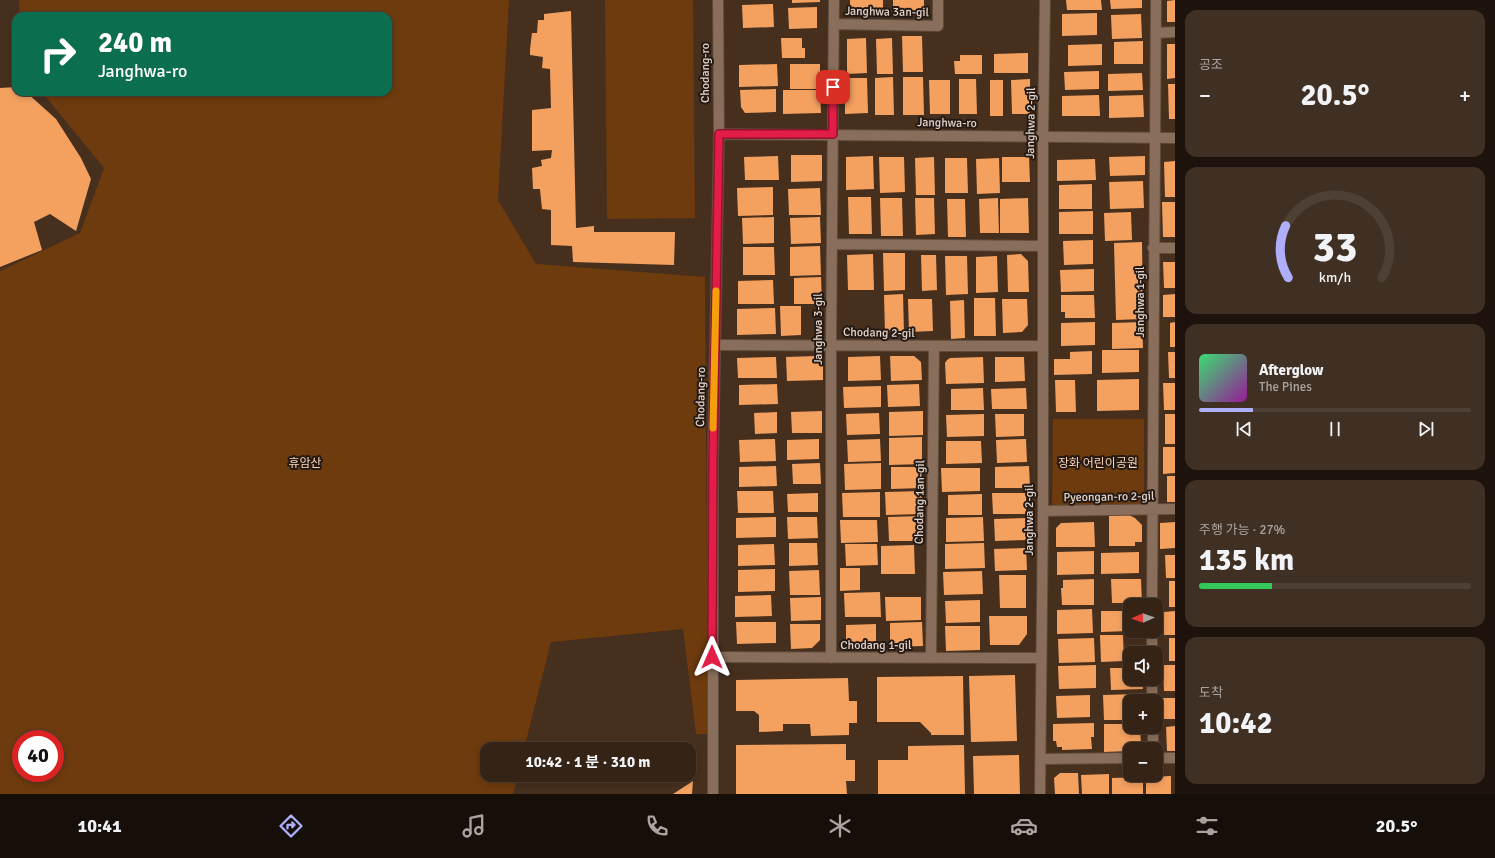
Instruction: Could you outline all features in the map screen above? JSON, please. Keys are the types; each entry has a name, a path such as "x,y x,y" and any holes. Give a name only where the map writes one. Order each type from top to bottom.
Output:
{"street":[{"name":"Chodang-ro","path":"713,794 713,461 719,134 718,0"},
{"name":"Janghwa 3-gil","path":"832,658 831,345 834,0"},
{"name":"Janghwa 3an-gil","path":"834,24 938,26 938,0"},
{"name":"Janghwa 2-gil","path":"1040,794 1045,0"},
{"name":"Janghwa 1-gil","path":"1152,598 1156,0"},
{"path":"1156,33 1175,32"},
{"name":"Janghwa-ro","path":"719,134 1175,138"},
{"path":"832,244 1043,246"},
{"path":"1154,248 1175,248"},
{"name":"Chodang 2-gil","path":"715,345 1042,346"},
{"name":"Chodang 1an-gil","path":"931,658 934,346"},
{"name":"Pyeongan-ro 2-gil","path":"1042,511 1175,509"},
{"name":"Chodang 1-gil","path":"712,657 1040,658"},
{"path":"1041,759 1123,758"},
{"path":"1163,758 1175,758"}],"green space":[{"name":"휴암산","path":"19,0 509,0 498,200 536,264 705,277 708,734 696,734 683,629 551,642 526,742 480,742 480,782 516,782 513,794 0,794 0,271 80,233 104,168 45,96 392,96 392,12 20,12"},
{"path":"605,0 693,0 695,218 607,219"},
{"name":"장화 어린이공원","path":"1053,419 1144,419 1144,507 1052,507"}],"building":[{"path":"792,0 820,0 820,2 792,3"},
{"path":"850,0 883,0 883,14 850,15"},
{"path":"893,0 924,0 924,12 921,15 893,16"},
{"path":"1066,0 1101,0 1102,10 1067,10"},
{"path":"1110,0 1142,0 1142,8 1111,9"},
{"path":"1175,0 1175,22 1167,22 1167,1"},
{"path":"773,4 774,27 743,28 742,5"},
{"path":"817,7 817,28 789,29 788,8"},
{"path":"571,11 576,228 594,226 594,232 675,232 674,265 573,262 572,246 551,245 551,210 542,209 540,189 533,189 532,168 542,166 541,160 551,158 552,150 532,151 532,110 551,108 550,69 542,68 543,57 530,55 530,49 532,33 537,33 538,20 544,20 544,14"},
{"path":"1097,13 1097,35 1062,36 1062,14"},
{"path":"1141,14 1142,38 1112,39 1111,15"},
{"path":"902,36 922,36 923,72 903,72"},
{"path":"781,38 802,38 802,48 805,48 805,58 782,58"},
{"path":"866,38 867,73 847,74 847,39"},
{"path":"892,38 893,74 877,74 876,39"},
{"path":"1143,41 1143,64 1114,64 1114,42"},
{"path":"1102,44 1102,65 1068,66 1068,45"},
{"path":"1167,44 1175,44 1175,78 1167,79"},
{"path":"1028,53 1028,73 994,73 994,54"},
{"path":"960,55 982,55 982,74 955,74 954,61 960,61"},
{"path":"777,64 778,86 739,87 739,65"},
{"path":"790,64 820,64 820,89 790,89"},
{"path":"1099,71 1099,89 1065,90 1064,72"},
{"path":"1142,73 1143,90 1108,91 1108,74"},
{"path":"893,77 894,115 875,115 875,78"},
{"path":"903,77 923,77 924,115 903,115"},
{"path":"845,78 867,78 868,113 845,114"},
{"path":"959,79 976,79 977,114 959,114"},
{"path":"1030,79 1030,114 1012,114 1011,80"},
{"path":"929,80 950,80 950,114 930,114"},
{"path":"990,80 1003,80 1003,116 990,116"},
{"path":"1168,84 1175,84 1175,119 1169,119"},
{"path":"12,87 12,96 30,96 56,119 81,158 91,179 76,231 50,214 34,222 42,250 0,267 0,88"},
{"path":"776,89 776,112 745,113 741,107 740,90"},
{"path":"783,90 820,90 821,113 783,114"},
{"path":"1099,95 1100,116 1062,116 1062,96"},
{"path":"1143,95 1144,117 1109,118 1109,96"},
{"path":"791,155 822,155 822,181 791,182"},
{"path":"778,156 779,180 745,180 744,157"},
{"path":"873,156 874,189 846,190 846,157"},
{"path":"1145,156 1145,175 1110,176 1109,157"},
{"path":"879,157 904,157 905,192 880,193"},
{"path":"934,157 935,195 916,195 915,158"},
{"path":"1002,157 1029,157 1030,182 1002,182"},
{"path":"945,158 967,158 968,193 945,193"},
{"path":"999,158 1000,193 977,194 976,159"},
{"path":"1095,159 1096,180 1057,181 1057,160"},
{"path":"1175,161 1175,197 1165,197 1164,162"},
{"path":"1143,181 1144,208 1110,209 1109,182"},
{"path":"1092,184 1092,209 1059,209 1059,185"},
{"path":"773,187 773,215 738,216 737,188"},
{"path":"820,188 821,215 789,215 788,189"},
{"path":"848,197 871,197 872,234 849,234"},
{"path":"880,198 902,198 903,236 881,236"},
{"path":"915,198 934,198 935,234 916,235"},
{"path":"998,198 999,233 980,233 979,199"},
{"path":"1028,198 1029,233 1000,233 1000,199"},
{"path":"947,199 965,199 966,237 948,237"},
{"path":"1162,202 1175,202 1175,237 1163,237"},
{"path":"1093,211 1093,234 1059,234 1059,212"},
{"path":"1131,212 1132,240 1105,241 1104,213"},
{"path":"774,217 774,243 743,244 742,218"},
{"path":"820,217 821,243 791,244 790,218"},
{"path":"1093,240 1093,264 1064,265 1063,241"},
{"path":"1142,242 1143,319 1116,320 1114,243"},
{"path":"820,246 821,275 790,276 790,247"},
{"path":"743,247 774,247 775,275 743,275"},
{"path":"883,253 905,253 905,290 884,291"},
{"path":"873,254 874,290 848,290 847,255"},
{"path":"1021,254 1028,261 1029,292 1008,292 1007,255"},
{"path":"921,255 936,255 937,290 922,291"},
{"path":"945,256 967,256 968,294 946,295"},
{"path":"997,256 998,292 976,293 976,257"},
{"path":"1163,262 1175,262 1175,288 1164,288"},
{"path":"1094,269 1094,291 1061,292 1060,270"},
{"path":"821,277 822,304 794,304 794,278"},
{"path":"773,280 774,304 738,304 738,281"},
{"path":"903,294 904,332 885,332 884,295"},
{"path":"1175,294 1175,317 1163,317 1163,295"},
{"path":"1061,295 1094,295 1095,318 1065,318 1065,312 1061,312"},
{"path":"974,298 995,298 996,336 974,336"},
{"path":"908,299 932,299 933,331 909,332"},
{"path":"1002,299 1027,299 1028,325 1022,332 1003,333"},
{"path":"964,300 965,338 951,339 950,301"},
{"path":"780,306 801,306 801,335 781,336"},
{"path":"775,308 776,334 737,335 737,309"},
{"path":"1095,322 1095,345 1061,346 1061,323"},
{"path":"1142,322 1143,348 1112,349 1112,323"},
{"path":"1175,322 1175,347 1170,347 1170,323"},
{"path":"1102,350 1139,350 1139,372 1102,373"},
{"path":"1092,351 1092,374 1054,375 1054,359 1070,359 1070,352"},
{"path":"1168,352 1175,352 1175,378 1169,378"},
{"path":"817,356 823,361 823,380 787,381 786,357"},
{"path":"880,356 881,380 848,381 848,357"},
{"path":"890,356 914,356 921,362 922,380 891,381"},
{"path":"776,357 777,378 738,378 737,358"},
{"path":"983,357 984,383 946,384 945,363 947,360 950,358"},
{"path":"995,357 1024,357 1025,381 995,382"},
{"path":"1139,379 1139,410 1097,411 1097,380"},
{"path":"1055,380 1075,380 1076,412 1056,412"},
{"path":"1163,383 1175,383 1175,410 1164,410"},
{"path":"777,384 778,404 739,405 739,385"},
{"path":"919,384 920,406 888,407 887,385"},
{"path":"881,386 881,407 844,408 843,387"},
{"path":"983,388 984,410 951,410 951,389"},
{"path":"1026,388 1027,409 992,409 991,389"},
{"path":"822,411 822,433 792,433 791,412"},
{"path":"923,411 923,435 889,436 889,412"},
{"path":"777,412 777,433 755,434 754,413"},
{"path":"879,413 880,434 847,435 846,414"},
{"path":"984,414 984,436 947,437 946,415"},
{"path":"995,414 1024,414 1024,436 996,437"},
{"path":"1165,414 1175,414 1175,444 1165,444"},
{"path":"922,437 922,464 889,465 889,438"},
{"path":"775,439 776,461 740,462 739,440"},
{"path":"819,439 819,459 787,460 787,440"},
{"path":"880,439 881,461 848,462 847,440"},
{"path":"1026,439 1027,462 997,463 996,440"},
{"path":"946,441 981,441 982,463 946,464"},
{"path":"1163,447 1175,447 1175,473 1163,474"},
{"path":"820,463 821,484 793,484 792,464"},
{"path":"881,463 881,489 845,490 844,464"},
{"path":"776,466 777,486 739,487 739,467"},
{"path":"1029,466 1030,488 995,488 995,467"},
{"path":"891,467 922,467 922,488 891,489"},
{"path":"941,468 980,468 980,491 942,492"},
{"path":"1167,476 1175,476 1175,502 1167,502"},
{"path":"737,491 773,491 774,513 738,513"},
{"path":"922,491 922,514 886,515 885,492"},
{"path":"880,492 880,517 843,517 842,493"},
{"path":"818,493 818,512 788,512 787,494"},
{"path":"992,493 1026,493 1026,514 993,514"},
{"path":"982,494 982,515 948,515 948,495"},
{"path":"1109,515 1129,515 1135,518 1142,525 1142,542 1135,542 1135,546 1109,546"},
{"path":"921,516 921,541 889,541 888,517"},
{"path":"776,517 776,537 736,538 736,518"},
{"path":"787,517 817,517 818,538 788,539"},
{"path":"983,517 984,541 946,542 946,518"},
{"path":"1027,518 1028,540 995,541 994,519"},
{"path":"840,520 877,520 878,542 841,543"},
{"path":"1094,522 1095,547 1056,547 1056,528 1061,523"},
{"path":"1175,522 1175,548 1160,549 1160,523"},
{"path":"789,543 817,543 818,565 789,566"},
{"path":"984,543 985,568 945,569 945,544"},
{"path":"774,544 775,565 738,566 738,545"},
{"path":"845,544 877,544 878,565 846,566"},
{"path":"914,545 915,574 881,574 881,546"},
{"path":"1026,548 1027,570 995,571 994,549"},
{"path":"1094,551 1094,574 1057,575 1057,552"},
{"path":"1139,552 1139,573 1101,574 1101,553"},
{"path":"1165,555 1175,555 1175,578 1166,578"},
{"path":"840,568 860,568 860,590 840,591"},
{"path":"775,569 775,591 738,592 738,570"},
{"path":"819,570 820,595 790,595 789,571"},
{"path":"982,571 983,594 944,595 943,572"},
{"path":"999,575 1026,575 1026,608 1000,608"},
{"path":"1094,579 1094,605 1062,605 1061,588 1063,588 1063,580"},
{"path":"1111,579 1141,579 1142,598 1123,598 1123,603 1112,603"},
{"path":"1169,581 1175,581 1175,607 1169,607"},
{"path":"880,592 881,617 845,617 844,593"},
{"path":"771,595 772,616 735,617 735,596"},
{"path":"821,597 821,620 791,621 790,598"},
{"path":"885,597 921,597 921,620 886,621"},
{"path":"980,600 980,622 946,623 945,601"},
{"path":"1092,609 1093,633 1057,634 1057,610"},
{"path":"1101,611 1123,611 1123,631 1101,632"},
{"path":"1175,611 1175,635 1164,635 1164,612"},
{"path":"989,616 1027,616 1027,634 1019,645 990,645"},
{"path":"736,622 776,622 776,643 737,644"},
{"path":"922,622 923,646 890,647 890,623"},
{"path":"790,624 820,624 820,640 812,648 791,649"},
{"path":"876,624 876,649 846,649 846,625"},
{"path":"945,626 980,626 980,650 946,651"},
{"path":"1100,635 1123,635 1123,661 1101,662"},
{"path":"1094,638 1095,662 1059,663 1058,639"},
{"path":"1169,638 1175,638 1175,661 1169,661"},
{"path":"1096,665 1096,688 1059,689 1058,666"},
{"path":"1163,665 1175,665 1175,691 1164,691"},
{"path":"1110,668 1123,668 1123,686 1143,686 1143,689 1111,690"},
{"path":"1015,675 1017,741 971,742 969,676"},
{"path":"963,676 964,735 931,735 931,733 920,722 877,722 877,677"},
{"path":"848,678 849,701 857,701 857,723 849,723 849,735 811,736 810,724 783,724 783,731 759,732 759,715 754,711 736,711 736,680"},
{"path":"1123,694 1123,720 1104,720 1103,695"},
{"path":"1090,695 1090,717 1057,718 1056,696"},
{"path":"1163,698 1175,698 1175,719 1164,719"},
{"path":"1094,723 1094,737 1091,737 1092,749 1062,750 1062,747 1057,747 1056,741 1053,741 1053,724"},
{"path":"1104,724 1123,724 1123,734 1140,734 1141,742 1123,742 1123,751 1104,752"},
{"path":"1175,726 1175,751 1167,751 1166,727"},
{"path":"846,744 846,760 855,760 855,781 846,781 847,794 736,794 736,745"},
{"path":"964,745 965,794 878,794 878,760 908,760 908,746"},
{"path":"1019,755 1020,794 974,794 973,756"},
{"path":"1060,773 1078,773 1079,794 1055,794 1054,778"},
{"path":"1109,774 1109,794 1082,794 1081,775"},
{"path":"1163,776 1171,776 1171,794 1146,794 1146,782 1163,782"},
{"path":"1112,778 1123,778 1123,782 1143,782 1143,794 1112,794"},
{"path":"691,782 693,782 692,794 673,794"}],"slow traffic":[{"path":"713,428 716,291"}],"route":[{"path":"712,657 713,461 719,134 833,134 833,87"}]}
